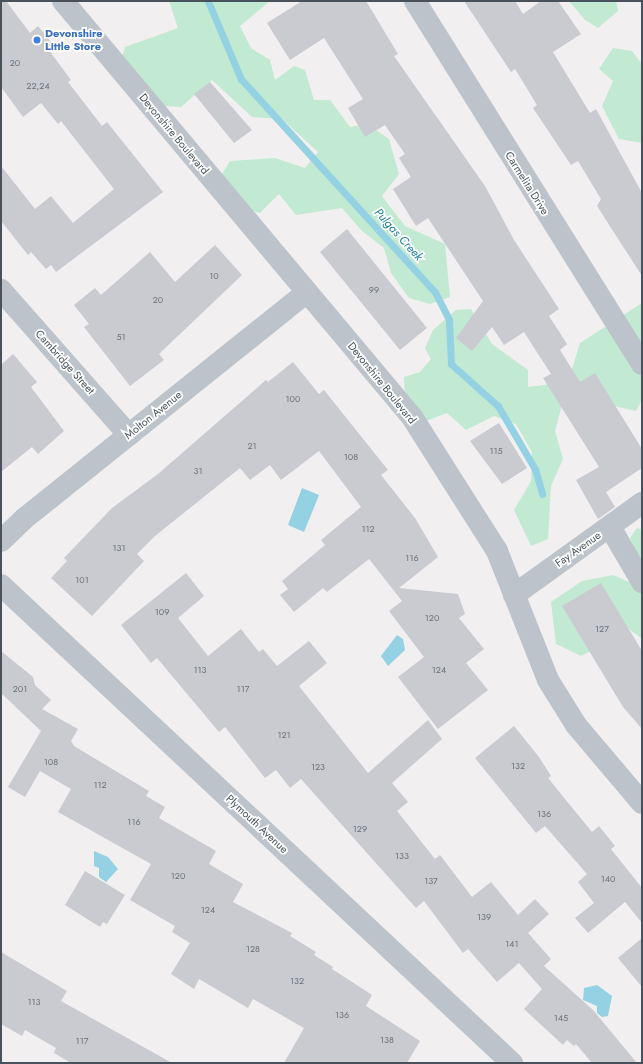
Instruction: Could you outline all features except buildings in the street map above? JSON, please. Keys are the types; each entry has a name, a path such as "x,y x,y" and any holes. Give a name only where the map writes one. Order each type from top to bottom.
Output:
{"street":[{"name":"Devonshire Boulevard","path":"63,1 412,417 497,551 548,680 576,725 642,803"},
{"name":"Carmelita Drive","path":"415,1 642,364"},
{"name":"Cambridge Street","path":"1,290 129,435"},
{"name":"Molton Avenue","path":"1,541 25,518 307,292"},
{"name":"Fay Avenue","path":"514,595 642,503"},
{"path":"610,527 642,582"},
{"name":"Plymouth Avenue","path":"1,585 512,1063"}],"green space":[{"path":"169,1 270,1 240,26 251,48 270,60 275,80 294,66 305,70 314,100 330,100 350,127 367,124 389,139 399,174 382,196 405,226 445,244 450,297 430,304 409,298 391,273 384,248 362,231 342,208 296,215 279,194 260,213 241,208 219,179 230,161 275,158 305,168 318,152 282,119 252,117 212,80 181,107 163,106 117,75 125,47 178,28"},
{"path":"569,1 616,1 618,11 598,28 585,20"},
{"path":"613,48 632,51 642,64 642,143 619,139 602,106 613,81 599,69"},
{"path":"642,303 642,400 636,411 596,402 571,372 580,343"},
{"path":"471,309 492,344 528,370 528,387 552,384 565,393 555,431 563,459 551,486 548,539 531,546 514,510 531,481 532,452 516,424 494,416 466,430 447,413 426,421 405,399 404,377 420,372 431,359 425,348 433,330 456,310"},
{"path":"637,528 642,530 642,639 615,618 607,643 581,656 556,644 551,602 582,581 613,575 632,583 637,556 630,538"}],"water":[{"path":"302,488 319,495 304,532 288,525"},
{"path":"397,635 403,639 405,650 388,666 381,656"},
{"path":"94,851 108,857 118,869 106,882 99,877 99,868 94,866"},
{"path":"597,985 612,996 608,1016 602,1017 597,1013 597,1006 583,1000 584,988"}],"waterway":[{"name":"Pulgas Creek","path":"208,1 241,79 435,292 449,320 451,364 498,406 535,469 542,494"}],"place":[{"name":"Devonshire Little Store","path":"37,40"}]}
